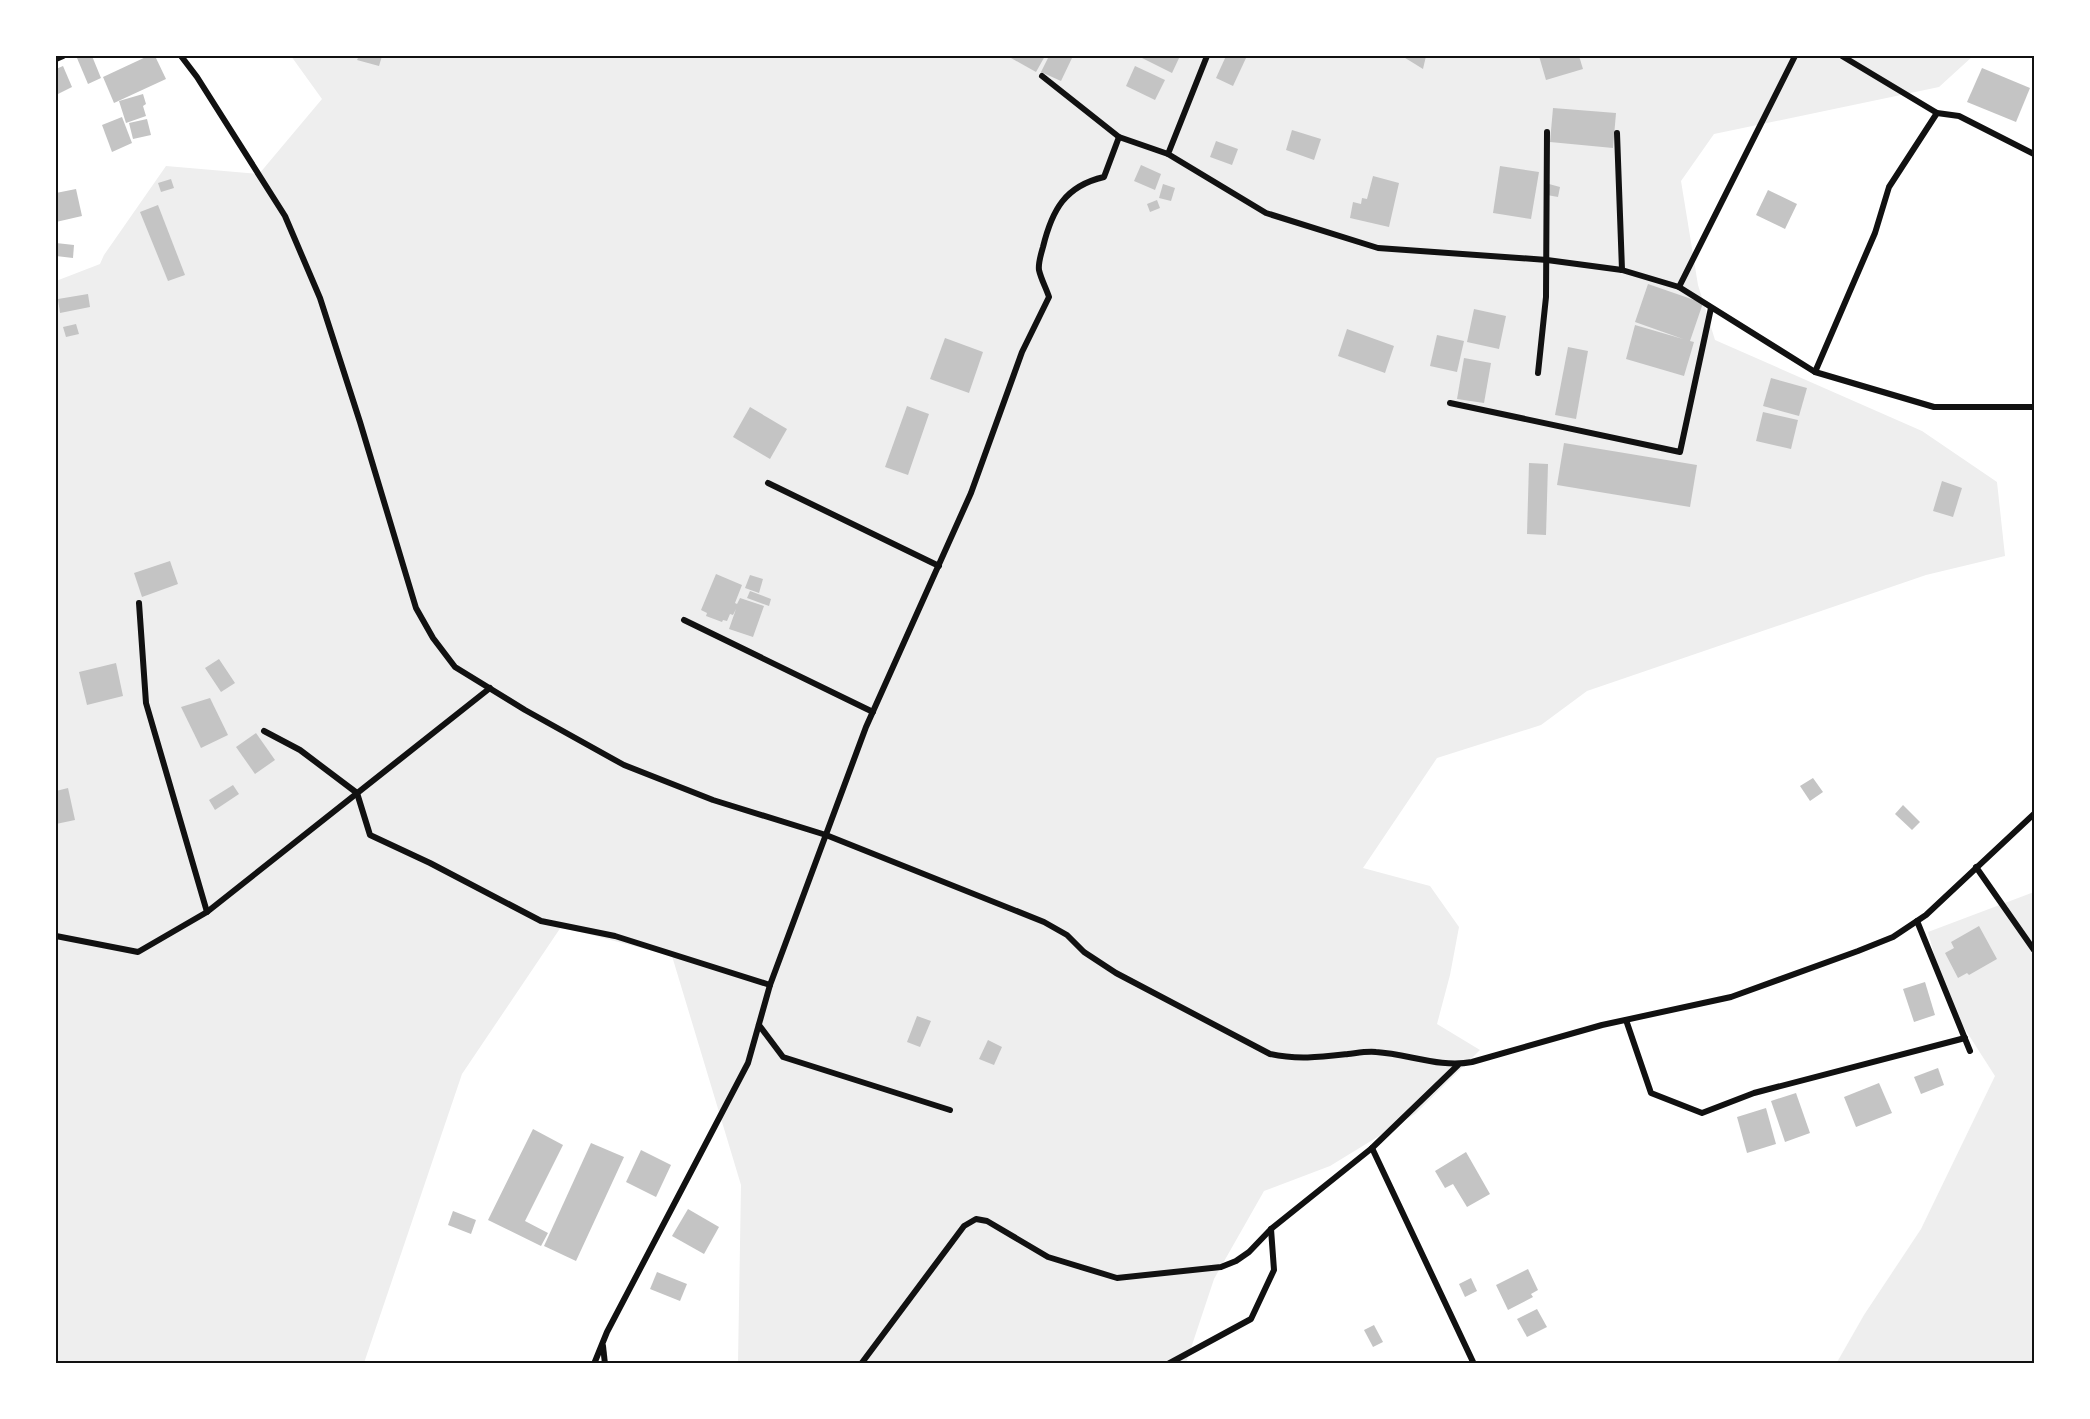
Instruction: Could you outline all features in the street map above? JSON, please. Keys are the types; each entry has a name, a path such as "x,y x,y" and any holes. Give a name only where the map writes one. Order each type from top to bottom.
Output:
{"street":[{"path":"56,59 63,56"},
{"path":"181,56 197,77 285,216 320,298 416,608 433,638 455,667 624,765 713,800 826,835 1044,922 1116,973 1270,1054 1305,1059 1373,1052 1458,1065 1626,1020 1731,997 1893,937 1926,915 2034,814"},
{"path":"1167,154 1207,56"},
{"path":"1680,287 1795,56"},
{"path":"1842,56 1937,113 1959,116 2034,154"},
{"path":"1042,76 1119,137 1167,154 1266,213 1378,248 1547,260 1622,270 1680,287 1815,372 1934,407 2034,407"},
{"path":"1815,372 1875,232 1889,187 1937,113"},
{"path":"1538,373 1546,297 1547,132"},
{"path":"1617,134 1622,270"},
{"path":"594,1364 602,1343 748,1063 770,985 873,712 971,494 1022,352 1049,297 1038,268 1050,222 1074,188 1089,180 1104,177 1119,137"},
{"path":"1450,403 1680,452 1711,308"},
{"path":"768,483 939,566"},
{"path":"139,603 146,704 207,912"},
{"path":"684,620 873,712"},
{"path":"56,936 138,952 207,912 490,688"},
{"path":"264,731 300,750 357,793 370,835 430,863 541,921 615,936 770,985"},
{"path":"1976,867 2034,950"},
{"path":"1917,921 1970,1051"},
{"path":"1626,1020 1651,1093 1702,1113 1754,1094 1965,1038"},
{"path":"759,1025 783,1057 950,1110"},
{"path":"861,1364 964,1226 976,1220 987,1221 1048,1257 1117,1278 1221,1267 1249,1252 1270,1229 1372,1148 1458,1065"},
{"path":"1372,1148 1474,1364"},
{"path":"1168,1364 1251,1319 1274,1270 1270,1229"},
{"path":"602,1343 605,1364"}],"shaded area":[{"path":"291,56 1973,56 1939,87 1714,134 1681,181 1698,285 1715,340 1922,431 1997,482 2005,556 1926,575 1587,691 1541,725 1437,758 1363,868 1430,886 1459,927 1450,975 1437,1024 1480,1050 1415,1114 1330,1166 1264,1191 1214,1279 1186,1363 738,1363 741,1185 672,956 561,927 462,1074 364,1363 56,1364 56,281 100,264 166,166 259,174 322,99"},
{"path":"2034,892 2034,1363 1836,1364 1864,1315 1921,1229 1995,1076 1947,1001 1928,932"}],"building":[{"path":"92,56 101,78 88,84 77,58"},
{"path":"148,56 155,56 166,79 114,103 103,77"},
{"path":"359,56 382,56 379,66 357,60"},
{"path":"1012,56 1045,56 1036,72 1011,58"},
{"path":"1049,56 1072,58 1061,81 1041,72"},
{"path":"1138,56 1180,56 1172,73"},
{"path":"1226,56 1246,58 1233,86 1216,78"},
{"path":"1402,56 1426,56 1423,69"},
{"path":"1539,56 1579,56 1583,69 1546,80"},
{"path":"63,66 72,87 56,95 56,69"},
{"path":"1135,66 1165,80 1155,100 1126,86"},
{"path":"1982,68 2030,88 2016,122 1967,102"},
{"path":"143,94 146,116 126,123 119,101"},
{"path":"1553,108 1616,113 1613,148 1550,142"},
{"path":"122,117 132,143 112,152 102,125"},
{"path":"147,119 151,135 133,139 129,123"},
{"path":"1292,130 1321,139 1314,160 1286,150"},
{"path":"1216,141 1238,149 1232,165 1210,157"},
{"path":"1141,165 1161,174 1155,190 1134,181"},
{"path":"1500,166 1539,172 1531,219 1493,213"},
{"path":"1373,176 1399,183 1389,227 1350,218 1353,202 1361,204 1362,198 1367,199"},
{"path":"171,179 174,188 161,192 158,183"},
{"path":"1163,184 1175,188 1171,201 1159,198"},
{"path":"1549,184 1560,187 1558,197 1547,195"},
{"path":"76,189 82,216 56,222 56,193"},
{"path":"1768,190 1797,204 1785,229 1756,215"},
{"path":"1157,200 1160,208 1150,212 1147,204"},
{"path":"158,205 185,275 168,281 140,212"},
{"path":"56,243 74,245 73,258 56,256"},
{"path":"1648,284 1703,303 1690,341 1694,342 1684,376 1626,359 1635,325 1683,339 1635,322"},
{"path":"88,294 90,307 60,313 58,299"},
{"path":"1474,309 1506,316 1499,349 1467,342"},
{"path":"76,324 79,334 66,337 63,327"},
{"path":"1347,329 1394,346 1385,373 1338,356"},
{"path":"1437,335 1464,341 1457,372 1430,366"},
{"path":"945,338 983,352 969,393 930,379"},
{"path":"1568,347 1588,351 1576,419 1555,415"},
{"path":"1464,358 1491,363 1484,403 1457,399"},
{"path":"1771,378 1807,388 1799,416 1763,406"},
{"path":"907,406 929,414 908,475 885,467"},
{"path":"750,407 787,429 770,459 733,437"},
{"path":"1763,412 1798,420 1791,449 1756,441"},
{"path":"1564,443 1697,465 1690,507 1557,485"},
{"path":"1529,463 1548,464 1546,535 1527,534"},
{"path":"1942,481 1962,488 1953,517 1933,511"},
{"path":"170,561 178,584 142,597 134,573"},
{"path":"716,574 742,585 735,603 737,604 740,598 764,606 753,637 729,629 736,609 727,621 722,622 706,616 707,613 701,610"},
{"path":"750,575 763,579 759,593 745,588"},
{"path":"750,591 771,599 769,606 747,598"},
{"path":"219,659 235,683 221,692 205,668"},
{"path":"116,663 123,696 87,705 79,672"},
{"path":"210,698 228,735 201,748 181,707"},
{"path":"256,733 275,760 255,774 236,747"},
{"path":"1813,778 1823,792 1810,801 1800,786"},
{"path":"233,785 239,794 215,810 209,800"},
{"path":"68,788 75,820 56,824 56,791"},
{"path":"1903,805 1920,822 1912,830 1895,814"},
{"path":"1979,926 1997,959 1969,975 1967,973 1958,978 1945,953 1954,948 1951,942"},
{"path":"1925,982 1935,1015 1914,1022 1903,989"},
{"path":"917,1016 931,1021 920,1047 907,1042"},
{"path":"988,1040 1002,1047 994,1065 979,1059"},
{"path":"1938,1068 1944,1085 1921,1094 1914,1077"},
{"path":"1879,1083 1892,1113 1856,1127 1844,1097"},
{"path":"1796,1093 1810,1133 1785,1142 1771,1101"},
{"path":"1766,1108 1776,1144 1747,1153 1737,1117"},
{"path":"533,1129 563,1145 525,1221 548,1233 541,1246 488,1220"},
{"path":"591,1143 624,1157 576,1261 544,1246"},
{"path":"641,1150 671,1165 656,1197 626,1182"},
{"path":"1466,1152 1490,1194 1467,1207 1453,1184 1445,1188 1435,1171"},
{"path":"688,1209 719,1227 704,1254 672,1236"},
{"path":"453,1211 476,1220 471,1234 448,1225"},
{"path":"1528,1269 1538,1290 1531,1294 1533,1297 1508,1310 1496,1285"},
{"path":"657,1272 687,1284 680,1301 650,1289"},
{"path":"1471,1278 1477,1291 1465,1297 1459,1284"},
{"path":"1537,1309 1547,1327 1527,1337 1517,1319"},
{"path":"1374,1325 1383,1342 1373,1347 1364,1330"}]}
